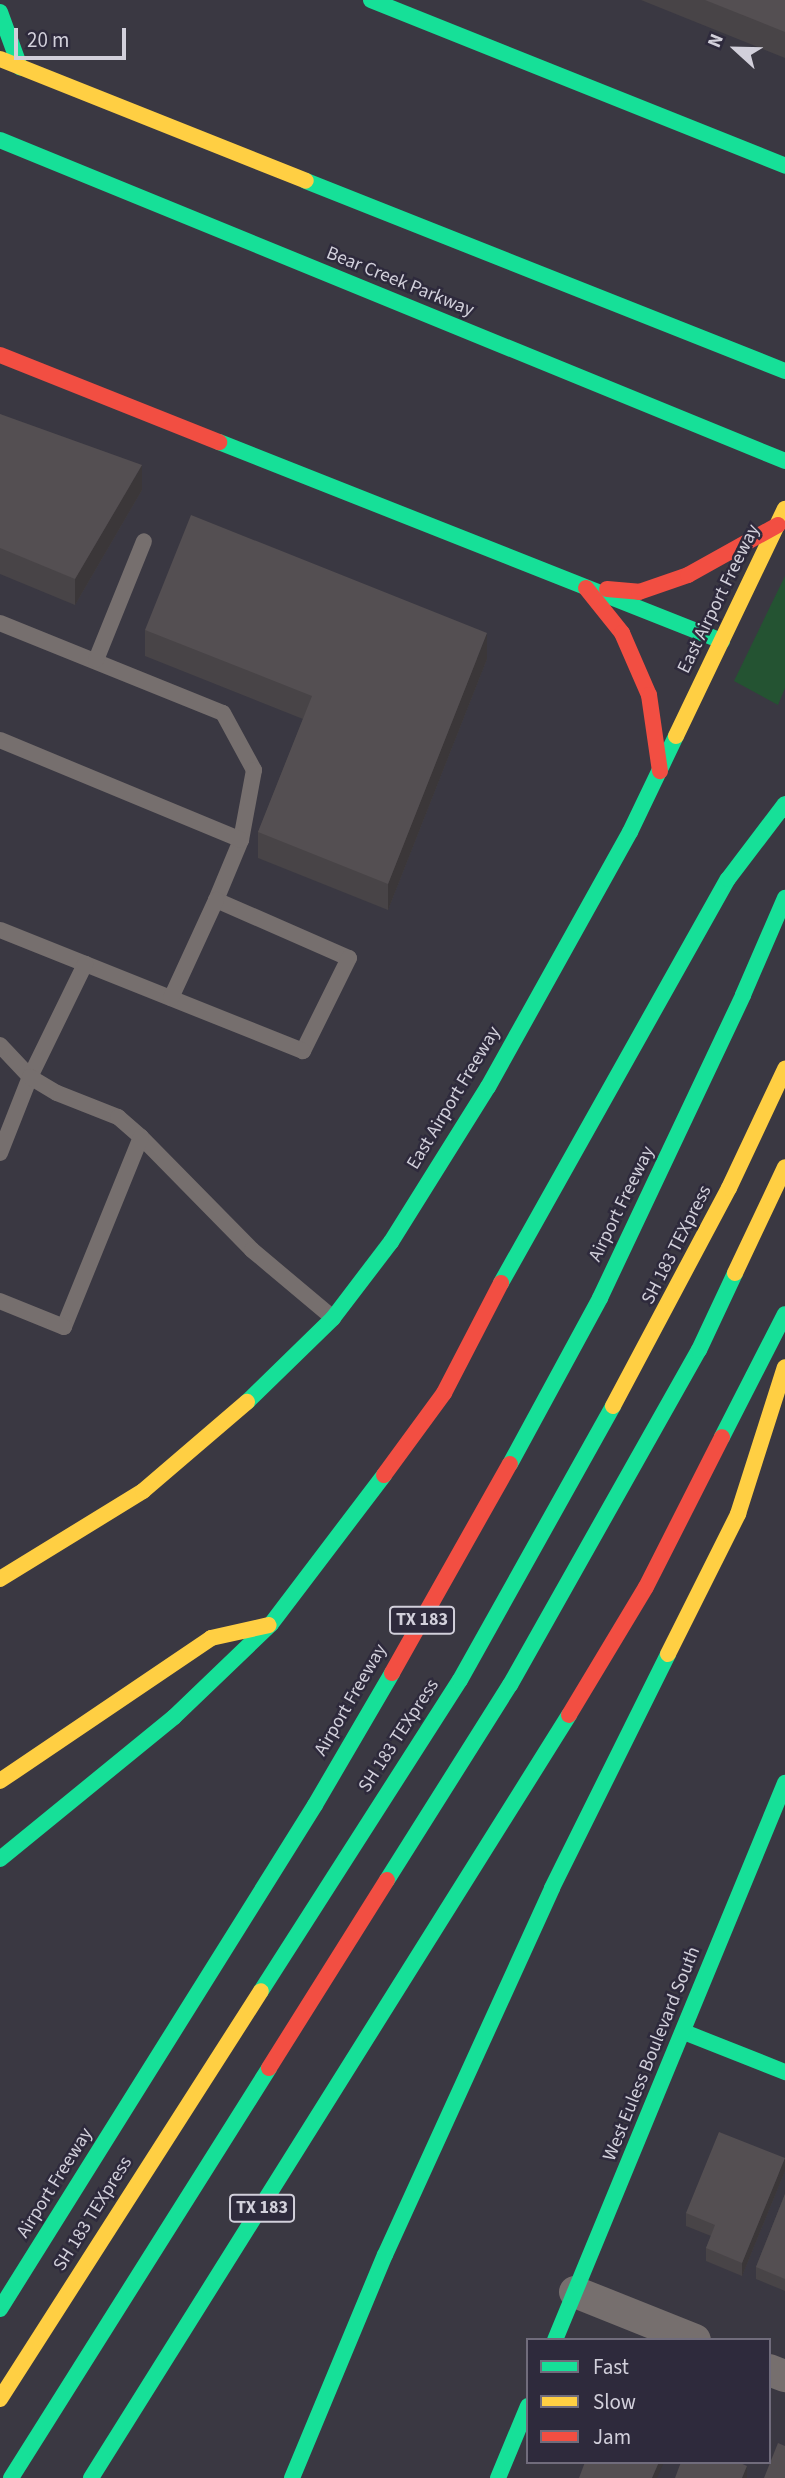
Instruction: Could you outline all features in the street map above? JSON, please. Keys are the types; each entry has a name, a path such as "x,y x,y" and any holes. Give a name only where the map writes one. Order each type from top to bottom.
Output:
{"main road":[{"path":"371,0 784,166"},
{"path":"0,12 20,67"},
{"path":"0,59 785,371"},
{"name":"Bear Creek Parkway","path":"0,140 785,461"},
{"path":"0,355 722,641"},
{"name":"East Airport Freeway","path":"0,1579 45,1555 143,1491 258,1393 333,1318 391,1242 488,1087 630,832 785,509"},
{"path":"584,586 639,592 688,575 778,525"},
{"path":"584,586 622,633 649,695 660,771"},
{"path":"0,1859 174,1717 271,1624 321,1562 444,1393 511,1264 728,879 785,804"},
{"name":"Airport Freeway","path":"0,2309 315,1805 477,1526 600,1298 743,995 785,898"},
{"name":"SH 183 TEXpress","path":"0,2399 460,1680 657,1328 729,1188 785,1069"},
{"path":"11,2478 510,1685 699,1350 785,1167"},
{"name":"TX 183","path":"91,2478 585,1689 646,1587 785,1314"},
{"path":"292,2478 385,2255 552,1888 737,1514 785,1367"},
{"path":"0,1781 211,1638 271,1624"},
{"name":"West Euless Boulevard South","path":"556,2338 785,1783"},
{"path":"684,2032 785,2072"},
{"path":"498,2478 526,2411"}],"street":[{"path":"575,2292 690,2338"}],"lane":[{"path":"96,660 144,541"},
{"path":"0,623 223,713 254,770 241,840 171,998"},
{"path":"0,740 241,840"},
{"path":"0,930 303,1051 349,958 216,900"},
{"path":"0,1153 30,1077 85,964"},
{"path":"0,1045 30,1077 57,1093 118,1117 252,1250 333,1318"},
{"path":"0,1301 64,1328 141,1137"}],"green space":[{"path":"785,576 785,688 778,705 734,681"}],"building":[{"path":"705,0 785,0 785,32"},
{"path":"0,414 142,465 75,579 0,548"},
{"path":"191,515 487,633 388,884 258,832 312,696 145,630"},
{"path":"719,2132 785,2158 742,2263 706,2248 715,2225 686,2213"},
{"path":"785,2194 785,2279 756,2267"},
{"path":"778,2443 785,2446 785,2478 764,2478"},
{"path":"584,2464 658,2464 652,2478 579,2478"},
{"path":"680,2464 747,2466 742,2478 675,2478"}],"traffic: fast":[{"path":"371,0 785,166"},
{"path":"0,12 20,67"},
{"path":"0,140 785,461"},
{"path":"306,181 785,371"},
{"path":"219,442 722,641"},
{"path":"247,1402 333,1318 391,1242 488,1087 630,832 676,736"},
{"path":"501,1283 728,879 785,804"},
{"path":"510,1464 600,1298 743,995 785,898"},
{"path":"387,1880 510,1685 699,1350 735,1273"},
{"path":"722,1437 785,1314"},
{"path":"261,1991 460,1680 613,1406"},
{"path":"0,1859 174,1717 271,1624 384,1475"},
{"path":"292,2478 385,2255 552,1888 668,1654"},
{"path":"0,2309 315,1805 392,1673"},
{"path":"91,2478 569,1715"},
{"path":"556,2338 785,1783"},
{"path":"684,2032 785,2072"},
{"path":"11,2478 269,2068"},
{"path":"498,2478 526,2411"}],"traffic: slow":[{"path":"0,59 306,181"},
{"path":"676,736 785,509"},
{"path":"613,1406 729,1188 785,1069"},
{"path":"735,1273 785,1167"},
{"path":"668,1654 738,1514 785,1367"},
{"path":"0,1579 143,1491 247,1402"},
{"path":"0,1781 211,1638 269,1625"},
{"path":"0,2399 261,1991"}],"traffic: jam":[{"path":"0,355 219,442"},
{"path":"607,589 639,592 688,575 778,525"},
{"path":"586,588 622,633 649,695 660,771"},
{"path":"384,1475 444,1393 501,1283"},
{"path":"569,1715 646,1587 722,1437"},
{"path":"392,1673 510,1464"},
{"path":"269,2068 387,1880"}]}
